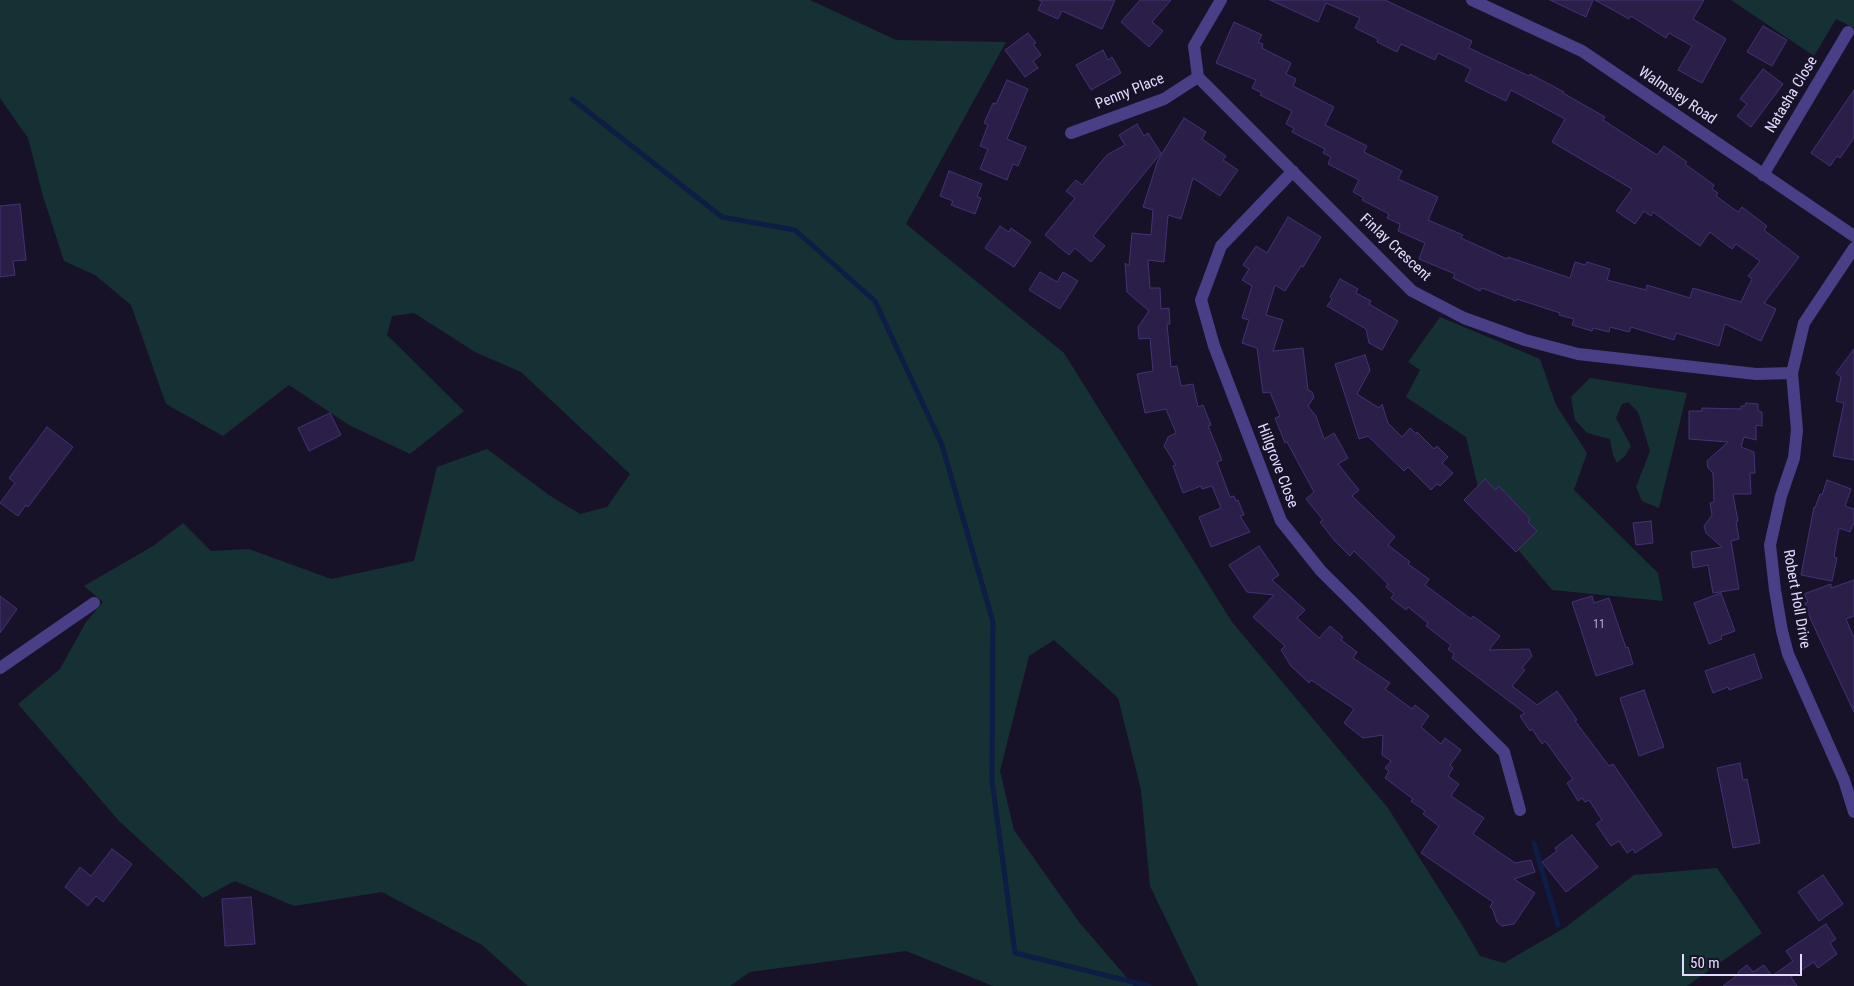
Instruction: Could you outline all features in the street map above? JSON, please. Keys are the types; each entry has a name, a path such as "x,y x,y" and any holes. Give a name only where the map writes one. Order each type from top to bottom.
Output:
{"street":[{"path":"1198,76 1194,46 1221,0"},
{"name":"Walmsley Road","path":"1472,0 1582,51 1854,236"},
{"name":"Natasha Close","path":"1763,175 1848,32"},
{"name":"Penny Place","path":"1071,133 1164,99 1198,76"},
{"name":"Finlay Crescent","path":"1198,76 1412,291 1464,318 1525,340 1578,354 1756,374 1792,373"},
{"name":"Hillgrove Close","path":"1292,171 1221,246 1201,300 1214,346 1281,521 1321,571 1504,752 1520,810"},
{"name":"Robert Holl Drive","path":"1854,248 1804,323 1792,373 1797,430 1794,458 1781,496 1770,545 1775,590 1788,654 1844,780 1854,812"},
{"path":"0,668 94,603"}],"green space":[{"path":"0,0 810,0 896,40 1006,42 906,224 1064,353 1232,622 1388,808 1480,956 1504,963 1566,927 1634,875 1717,868 1762,933 1687,986 1198,986 1150,886 1141,790 1118,698 1054,640 1029,656 1000,771 1014,830 1079,922 1134,986 993,986 906,951 750,972 730,986 528,986 482,945 382,892 294,906 235,881 203,898 119,821 18,704 60,669 86,622 103,602 84,586 153,546 183,523 211,551 249,549 331,579 414,561 437,467 487,449 549,495 580,514 607,507 630,474 521,372 475,352 414,313 392,316 387,335 464,411 410,454 349,425 289,385 223,436 166,404 131,305 95,275 64,261 43,196 28,138 0,98"},
{"path":"1731,0 1854,0 1854,28 1836,19 1814,56"},
{"path":"1440,317 1540,359 1556,405 1587,453 1574,490 1658,573 1663,601 1552,590 1483,508 1466,437 1406,397 1420,370 1408,362"},
{"path":"1590,378 1687,393 1659,508 1642,501 1636,487 1650,451 1638,412 1628,402 1622,404 1616,418 1631,446 1625,456 1617,463 1613,455 1610,439 1587,433 1575,420 1571,397"}],"building":[{"path":"1039,0 1115,0 1102,29 1062,11 1058,19 1038,10 1042,2"},
{"path":"1140,0 1171,0 1152,22 1163,31 1149,47 1121,22"},
{"path":"1270,0 1385,0 1472,41 1469,48 1529,76 1530,74 1564,92 1605,117 1603,120 1657,155 1664,146 1687,162 1685,164 1714,185 1712,189 1718,193 1716,196 1738,212 1742,207 1767,226 1764,230 1799,257 1764,303 1776,309 1761,341 1725,324 1719,346 1676,333 1674,340 1631,327 1629,332 1610,327 1609,332 1593,328 1592,331 1572,325 1574,319 1559,315 1560,313 1517,299 1516,301 1482,288 1480,291 1453,278 1455,274 1419,259 1425,243 1398,231 1400,224 1387,218 1389,214 1362,200 1364,198 1353,192 1359,180 1328,164 1331,157 1323,153 1325,149 1292,132 1294,128 1286,124 1292,111 1260,95 1262,93 1252,88 1256,80 1216,63 1234,22 1262,35 1258,42 1263,44 1262,48 1291,63 1286,74 1296,79 1293,86 1334,107 1325,125 1367,146 1364,152 1402,171 1398,179 1438,197 1428,220 1463,235 1461,238 1507,259 1508,257 1570,278 1575,262 1585,265 1587,262 1610,269 1607,280 1646,290 1647,285 1690,298 1693,288 1741,302 1752,279 1748,276 1760,261 1736,244 1732,249 1710,232 1700,246 1653,212 1651,216 1644,211 1635,224 1616,211 1632,189 1552,142 1565,119 1511,90 1506,101 1465,81 1471,69 1438,53 1435,60 1401,44 1397,52 1377,42 1378,39 1355,28 1360,18 1326,3 1318,22"},
{"path":"1550,0 1593,0 1586,17"},
{"path":"1595,0 1704,0 1693,19 1726,39 1702,83 1678,70 1692,46 1669,33 1666,38 1631,16 1629,19"},
{"path":"1763,26 1787,40 1772,66 1747,52"},
{"path":"1028,33 1036,43 1033,44 1041,55 1033,61 1038,68 1025,77 1005,50"},
{"path":"1103,50 1108,60 1112,57 1121,73 1091,90 1076,65"},
{"path":"1763,69 1783,84 1751,127 1737,116 1747,104 1740,99"},
{"path":"1007,80 1028,89 1007,139 1026,147 1018,166 1013,164 1007,180 980,169 988,149 980,146 988,125 984,123 993,103 996,104"},
{"path":"1854,90 1854,138 1840,158 1837,156 1830,166 1811,153"},
{"path":"1184,118 1206,132 1202,139 1226,156 1223,160 1238,170 1220,196 1193,178 1181,219 1168,215 1164,262 1148,260 1150,288 1160,288 1161,309 1169,308 1170,324 1167,324 1171,367 1177,366 1181,386 1193,384 1198,407 1203,405 1211,425 1208,426 1222,460 1217,462 1230,497 1234,496 1236,501 1238,500 1244,515 1240,516 1250,532 1211,547 1199,517 1221,508 1212,486 1202,489 1201,486 1183,493 1173,466 1176,465 1164,446 1168,437 1176,433 1166,409 1145,413 1137,374 1153,371 1150,338 1139,339 1138,327 1149,311 1127,292 1125,263 1129,266 1132,233 1151,235 1153,210 1143,207 1158,160"},
{"path":"1137,124 1144,136 1148,133 1161,153 1093,236 1105,246 1091,262 1075,248 1069,255 1045,235 1075,198 1066,191 1076,180 1082,185 1107,155 1125,145 1119,135"},
{"path":"949,171 982,184 977,197 981,198 975,214 951,205 953,201 940,196"},
{"path":"20,204 26,260 13,261 15,275 0,277 0,206"},
{"path":"1288,217 1321,237 1303,267 1301,266 1285,291 1275,285 1266,315 1283,320 1273,351 1303,348 1308,390 1312,392 1314,397 1308,406 1316,416 1324,439 1334,433 1348,458 1338,464 1359,490 1352,496 1395,537 1388,545 1410,562 1408,564 1429,579 1425,585 1471,619 1473,616 1500,636 1489,650 1529,649 1532,656 1522,668 1525,670 1512,686 1537,705 1557,691 1577,720 1575,721 1609,766 1613,764 1662,835 1635,853 1633,849 1627,853 1619,841 1611,846 1596,824 1602,820 1589,800 1585,802 1582,798 1578,801 1567,783 1573,779 1545,741 1542,744 1532,729 1530,731 1520,716 1525,713 1452,658 1454,654 1448,649 1451,645 1426,626 1428,623 1408,607 1406,610 1391,598 1394,594 1386,587 1388,584 1354,551 1350,556 1334,540 1320,522 1323,520 1306,499 1314,492 1287,442 1285,443 1275,418 1280,416 1270,392 1263,393 1257,348 1242,343 1249,320 1242,318 1252,286 1242,280 1249,269 1243,265 1256,246 1267,253"},
{"path":"1000,226 1009,232 1011,228 1031,242 1014,267 985,248"},
{"path":"1040,272 1057,282 1063,272 1078,281 1060,309 1029,290"},
{"path":"1340,279 1358,289 1356,293 1371,301 1369,304 1398,321 1382,350 1369,343 1366,329 1327,306"},
{"path":"1854,349 1854,460 1833,456 1844,403 1836,401 1841,377 1836,373"},
{"path":"1365,355 1370,370 1357,394 1379,408 1382,404 1388,423 1402,437 1410,428 1416,434 1417,432 1434,449 1437,446 1448,457 1442,463 1453,473 1440,486 1437,484 1431,490 1408,467 1404,471 1368,436 1359,439 1335,364"},
{"path":"1746,403 1758,404 1758,411 1762,412 1762,426 1756,425 1756,440 1744,437 1741,447 1754,452 1755,473 1750,473 1751,494 1733,494 1739,539 1731,541 1739,589 1713,593 1708,565 1693,568 1691,552 1722,547 1706,533 1704,526 1712,515 1710,503 1714,502 1713,473 1708,468 1707,461 1728,442 1689,439 1689,411 1702,411 1702,408 1741,409 1741,406 1745,406"},
{"path":"330,413 341,435 309,451 298,428"},
{"path":"47,427 73,447 28,507 26,505 18,516 0,503 15,483 9,478"},
{"path":"1485,479 1495,490 1499,486 1530,519 1528,522 1537,531 1516,552 1464,500"},
{"path":"1827,480 1851,489 1845,506 1854,509 1854,522 1850,532 1839,528 1834,557 1837,558 1832,581 1801,575 1814,507 1820,494 1822,495"},
{"path":"1651,521 1653,543 1636,545 1633,523"},
{"path":"1259,546 1279,575 1272,580 1305,610 1297,618 1319,638 1330,626 1343,637 1341,640 1357,652 1353,658 1390,683 1385,689 1412,709 1415,705 1429,716 1421,727 1441,744 1445,738 1461,750 1450,765 1453,768 1448,776 1459,784 1451,796 1484,818 1473,834 1515,863 1531,860 1535,872 1514,879 1535,893 1514,924 1502,926 1497,922 1490,907 1493,902 1421,853 1439,826 1423,814 1425,811 1411,801 1413,799 1385,778 1389,771 1385,768 1391,761 1382,755 1383,735 1363,738 1344,723 1354,709 1311,680 1309,683 1291,666 1281,650 1285,646 1253,617 1274,595 1247,592 1229,565"},
{"path":"1854,580 1854,616 1846,619 1854,638 1854,712 1811,620 1805,603 1808,602 1804,594 1831,584 1831,588"},
{"path":"1721,593 1735,631 1721,636 1722,639 1709,644 1694,603"},
{"path":"0,596 17,609 0,633"},
{"path":"1592,596 1594,603 1609,598 1633,664 1596,676 1572,602"},
{"path":"1754,654 1762,678 1729,690 1728,687 1713,693 1705,671"},
{"path":"1644,690 1664,747 1639,756 1620,698"},
{"path":"1740,763 1743,780 1747,779 1760,843 1733,848 1717,768"},
{"path":"1572,835 1598,867 1566,892 1542,862 1557,851 1555,848"},
{"path":"112,849 132,864 103,902 96,896 88,906 65,887 80,867 91,876"},
{"path":"1823,875 1843,904 1819,921 1798,892"},
{"path":"251,897 255,944 225,946 222,899"},
{"path":"1826,924 1836,939 1830,943 1837,954 1818,968 1814,962 1791,977 1797,986 1723,986 1739,974 1738,972 1747,965 1753,972 1764,965 1772,976 1793,961 1786,951"}],"waterway":[{"path":"572,99 722,217 795,230 875,301 942,445 993,622 992,780 1015,953 1149,986"},
{"path":"1534,843 1558,925"}]}
